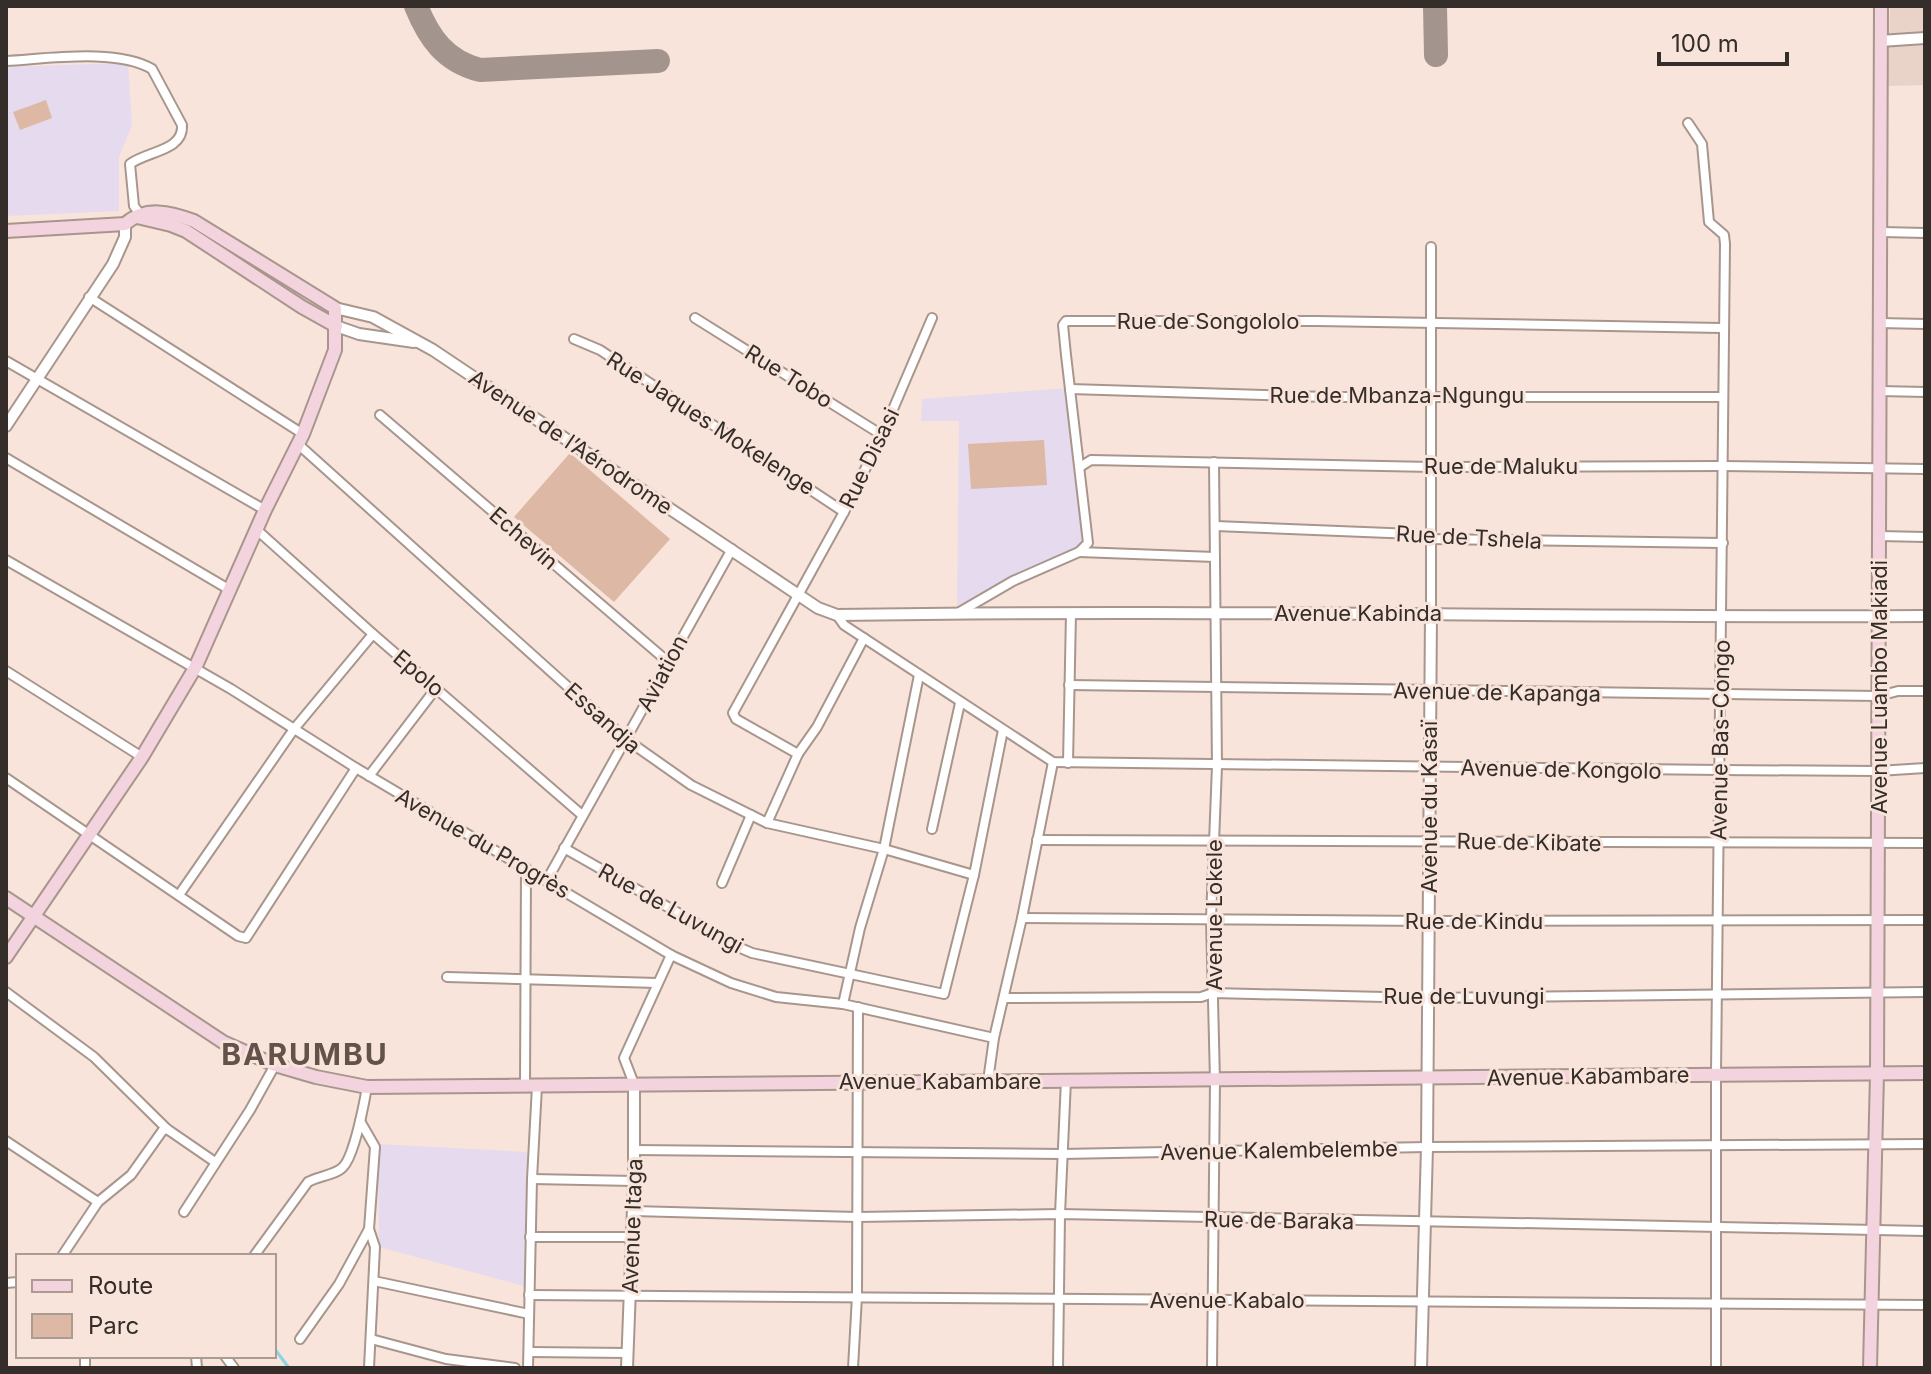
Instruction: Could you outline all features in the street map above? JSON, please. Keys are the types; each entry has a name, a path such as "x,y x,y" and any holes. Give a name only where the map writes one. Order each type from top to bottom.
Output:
{"main road":[{"name":"Avenue Luambo Makiadi","path":"1870,1368 1877,1074 1881,6"},
{"name":"Avenue de l’Aérodrome","path":"6,231 175,214 194,221 335,308"},
{"path":"133,218 186,231 336,326"},
{"path":"6,957 142,757 195,668 265,510 301,439 336,344 335,308"},
{"name":"Avenue Kabambare","path":"6,898 215,1038 275,1065 367,1087 1925,1073"}],"street":[{"path":"1880,41 1925,38"},
{"path":"6,61 86,55 133,62 152,69 183,132 177,142 130,164 133,218 120,250 6,426"},
{"name":"Avenue Bas-Congo","path":"1688,123 1702,144 1709,222 1724,235 1716,1368"},
{"path":"1882,232 1925,233"},
{"name":"Avenue du Kasaï","path":"1421,1368 1427,1147 1431,247"},
{"name":"Essandja","path":"89,297 301,439 627,740 691,785 767,823 884,849 974,875"},
{"name":"Avenue de l’Aérodrome","path":"335,308 376,318 420,342 797,594"},
{"name":"Rue Tobo","path":"695,318 882,435"},
{"name":"Rue Disasi","path":"798,754 736,719 733,713 844,512 882,435 932,318"},
{"name":"Rue de Songololo","path":"1079,552 1088,543 1088,534 1063,325 1066,321 1722,328"},
{"path":"1880,323 1925,324"},
{"path":"336,326 359,334 420,342"},
{"name":"Rue Jaques Mokelenge","path":"574,339 600,350 844,512"},
{"path":"6,361 265,510"},
{"name":"Rue de Mbanza-Ngungu","path":"1070,389 1326,397 1723,397"},
{"path":"1880,391 1925,392"},
{"name":"Echevin","path":"380,415 667,661"},
{"path":"6,458 230,590"},
{"name":"Rue de Maluku","path":"1080,467 1091,460 1432,467 1925,469"},
{"name":"Avenue Lokele","path":"1212,1368 1215,1081 1211,919 1217,766 1214,462"},
{"name":"Rue de Tshela","path":"1215,526 1414,534 1430,539 1723,543"},
{"name":"Epolo","path":"257,530 582,815"},
{"path":"1879,536 1925,537"},
{"name":"Aviation","path":"547,880 732,549"},
{"path":"958,613 1013,581 1079,552 1215,557"},
{"name":"Avenue du Progrès","path":"6,560 195,668 369,776 671,955 731,983 776,997 843,1004 994,1038"},
{"name":"Avenue Kabinda","path":"797,594 818,608 837,615 1215,611 1722,617 1925,616"},
{"path":"1068,763 1071,613"},
{"path":"837,615 844,625 1053,762 994,1038 988,1081"},
{"path":"179,895 294,729 373,634"},
{"path":"767,823 798,754 817,727 864,638"},
{"path":"6,671 142,757"},
{"path":"843,1004 884,849 919,675"},
{"name":"Avenue de Kapanga","path":"1069,685 1879,696 1898,691 1925,691"},
{"path":"369,776 437,687"},
{"path":"932,829 960,703"},
{"path":"974,875 1003,730"},
{"name":"Avenue de Kongolo","path":"1053,762 1720,770 1878,771 1925,768"},
{"path":"6,778 90,832 238,936 248,936 356,768"},
{"path":"722,883 751,815"},
{"name":"Rue de Kibate","path":"1037,840 1925,843"},
{"name":"Rue de Luvungi","path":"564,848 738,947 940,994 945,991 974,875"},
{"path":"526,868 532,1179 528,1368"},
{"name":"Rue de Kindu","path":"1022,918 1718,922 1925,920"},
{"path":"634,1084 624,1058 671,955"},
{"path":"447,977 657,983"},
{"path":"6,992 94,1057 167,1129 215,1162"},
{"name":"Rue de Luvungi","path":"1005,998 1201,997 1213,993 1426,998 1925,992"},
{"path":"853,1368 857,1296 858,1007"},
{"path":"184,1212 250,1110 275,1065"},
{"path":"1058,1368 1066,1080"},
{"name":"Avenue Itaga","path":"627,1368 634,1084"},
{"path":"255,1254 308,1182 340,1170 346,1164 367,1087"},
{"path":"360,1121 375,1147 369,1229 375,1247 369,1368"},
{"path":"63,1254 98,1202 131,1175 163,1130 167,1129"},
{"path":"6,1141 98,1202"},
{"name":"Avenue Kalembelembe","path":"634,1150 1062,1154 1427,1147 1925,1144"},
{"path":"532,1179 634,1181"},
{"name":"Rue de Baraka","path":"633,1211 857,1217 1060,1214 1925,1231"},
{"path":"300,1339 339,1284 369,1229"},
{"path":"530,1237 632,1237"},
{"path":"374,1281 529,1314"},
{"name":"Avenue Kabalo","path":"529,1295 1925,1305"},
{"path":"371,1339 446,1359 515,1368"},
{"path":"529,1352 627,1353"}],"shaded area":[{"path":"1890,6 1925,6 1925,85 1888,86"},
{"path":"128,63 132,125 119,157 119,211 6,216 6,67"},
{"path":"1068,388 1086,538 1083,544 957,606 959,421 921,421 922,399"},
{"path":"378,1144 527,1152 524,1286 379,1247"}],"green space":[{"path":"46,100 52,118 20,130 13,112"},
{"path":"1044,440 1047,485 971,489 968,444"},
{"path":"570,453 670,539 614,602 514,517"}],"waterway":[{"path":"276,1351 289,1368"}],"taxiway":[{"path":"416,6 440,47 457,61 480,70 658,61"},
{"path":"1435,6 1436,55"}],"district":[{"name":"BARUMBU","path":"305,1054"}]}
